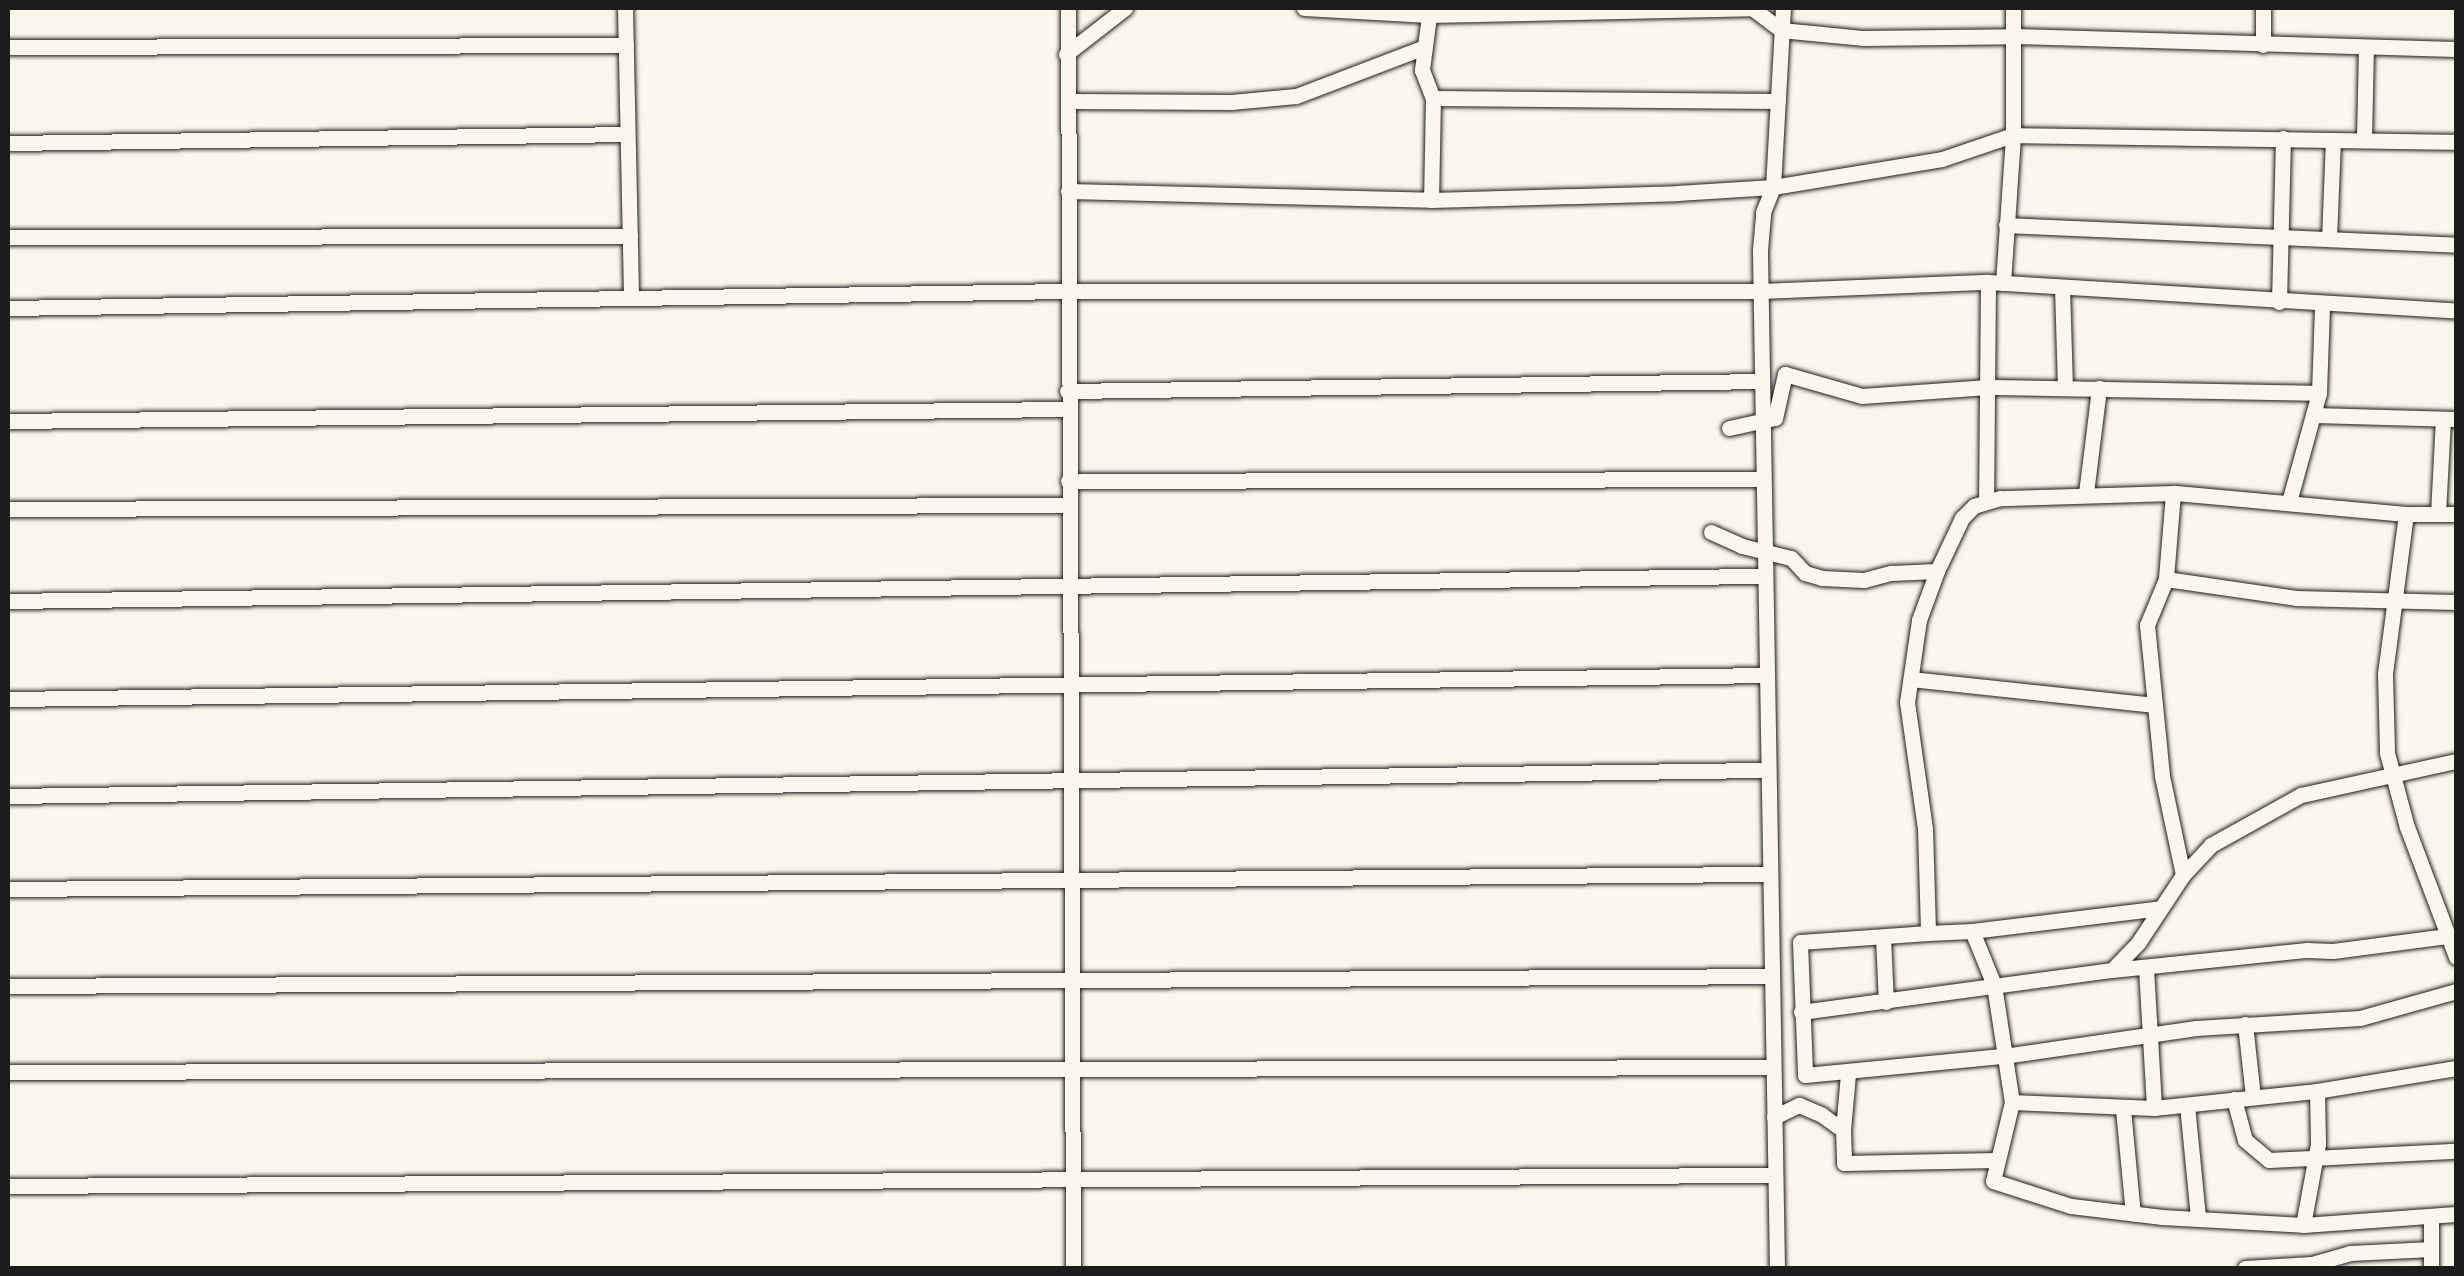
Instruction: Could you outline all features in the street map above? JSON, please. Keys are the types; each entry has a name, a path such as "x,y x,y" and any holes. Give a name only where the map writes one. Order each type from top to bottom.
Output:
{"street":[{"path":"625,8 631,296"},
{"path":"1068,8 1068,780 1073,1268"},
{"path":"1066,54 1124,8"},
{"path":"1304,8 1752,8 1781,30 1862,38 2015,36 2456,49"},
{"path":"1776,1268 1760,226 1773,186 1783,8"},
{"path":"1986,499 1988,387 2013,135 2013,8"},
{"path":"2263,45 2264,8"},
{"path":"1429,11 1422,70 1433,98 1431,200"},
{"path":"8,47 626,45"},
{"path":"2364,140 2366,47"},
{"path":"1071,102 1230,102 1296,96 1343,82 1422,48"},
{"path":"1433,98 1778,101"},
{"path":"8,143 628,134"},
{"path":"1068,191 1431,200 1773,186 1942,158 2013,135 2456,142"},
{"path":"2279,302 2283,138"},
{"path":"2330,239 2332,140"},
{"path":"2006,225 2456,245"},
{"path":"8,238 630,236"},
{"path":"8,308 1068,291 1760,291 1996,283 2456,311"},
{"path":"2062,287 2065,388"},
{"path":"2289,502 2319,393 2322,305"},
{"path":"1729,428 1776,418 1786,374 1862,396 1988,387 2319,393"},
{"path":"1068,391 1762,380"},
{"path":"2086,493 2098,388"},
{"path":"8,421 1068,409"},
{"path":"2313,415 2450,419 2438,514"},
{"path":"1068,480 1763,479"},
{"path":"1928,933 1926,829 1907,702 1920,620 1936,571 1962,518 1986,499 2086,493 2173,493 2406,514 2456,514"},
{"path":"2173,493 2166,579 2147,625 2162,776 2183,874"},
{"path":"8,509 1068,505"},
{"path":"2406,514 2392,601 2384,713 2406,827 2456,957"},
{"path":"1711,532 1791,558 1804,573 1822,578 1864,580 1891,573 1936,571"},
{"path":"8,601 1765,576"},
{"path":"2166,579 2296,598 2456,602"},
{"path":"8,699 1767,675"},
{"path":"1910,679 2155,704"},
{"path":"2112,970 2183,874 2211,845 2300,795 2329,786 2395,778 2456,761"},
{"path":"8,796 1768,770"},
{"path":"8,889 1770,874"},
{"path":"2161,908 1972,931 1800,942 1804,1075 1848,1074 2004,1056 2245,1024 2360,1018 2456,991"},
{"path":"1972,931 1994,985 2012,1102 1994,1181 2071,1206 2132,1214 2302,1225 2456,1214"},
{"path":"1801,1012 2112,970 2447,936"},
{"path":"1883,937 1886,1002"},
{"path":"2146,968 2154,1108"},
{"path":"8,986 1772,976"},
{"path":"2245,1024 2253,1097"},
{"path":"8,1072 1773,1067"},
{"path":"2012,1102 2154,1108 2317,1091 2456,1068"},
{"path":"1848,1074 1844,1163 1997,1160"},
{"path":"2302,1225 2314,1162 2317,1091"},
{"path":"2234,1099 2242,1134 2262,1158 2314,1162 2456,1151"},
{"path":"1774,1117 1799,1105 1843,1130"},
{"path":"2188,1105 2198,1218"},
{"path":"2123,1109 2132,1214"},
{"path":"8,1186 1775,1176"},
{"path":"2431,1268 2432,1216"},
{"path":"2245,1268 2312,1264 2350,1253 2431,1249"}]}
